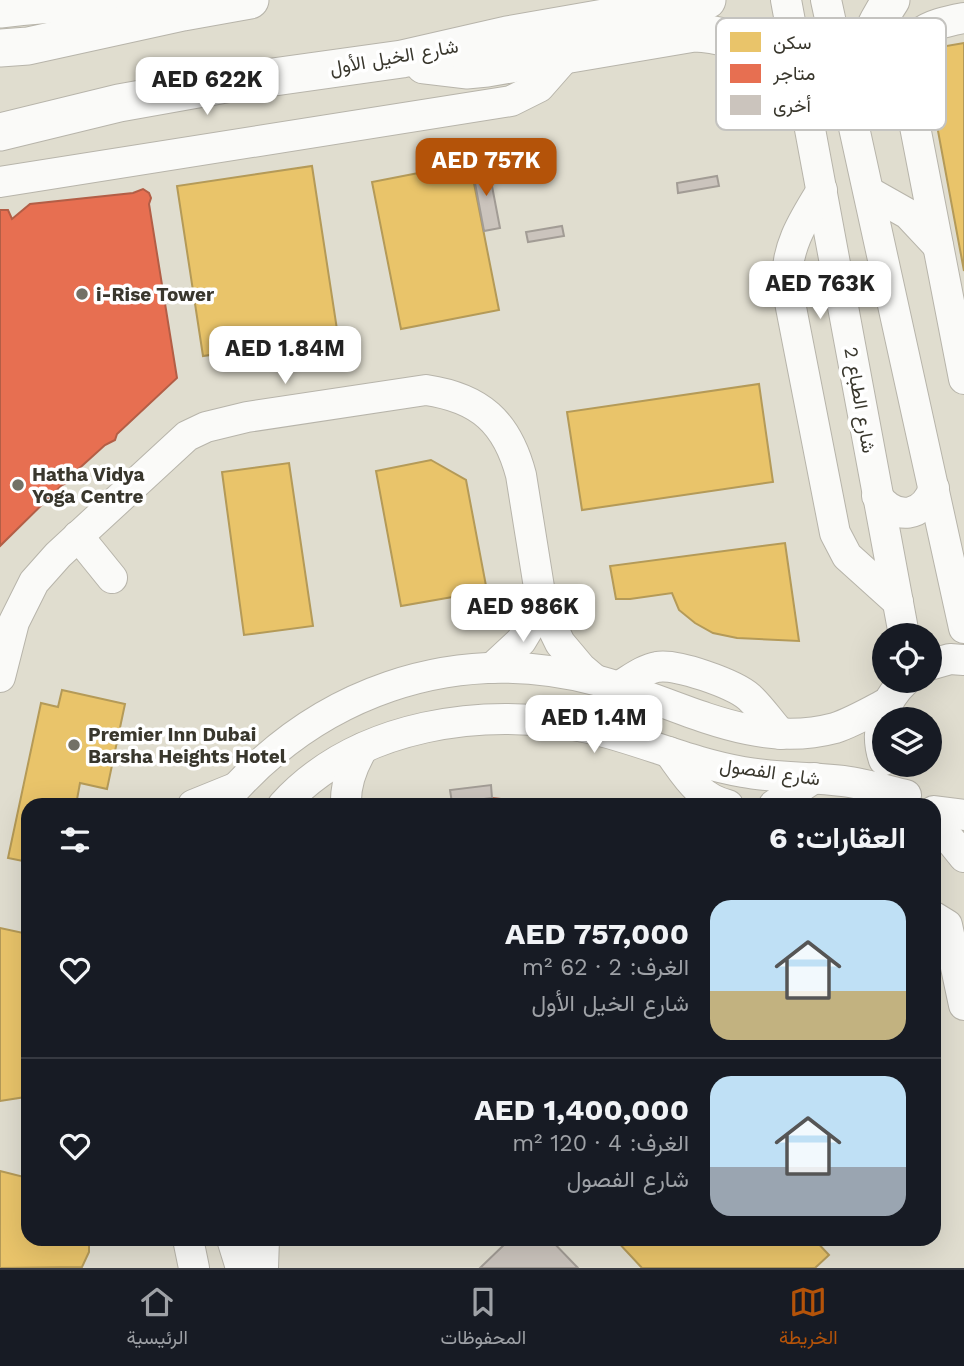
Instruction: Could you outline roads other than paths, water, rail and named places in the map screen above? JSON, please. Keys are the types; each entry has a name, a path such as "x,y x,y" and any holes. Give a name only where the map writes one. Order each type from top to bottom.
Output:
{"main road":[{"path":"0,9 51,2 95,0 183,12"},
{"path":"9,53 183,12 250,0"},
{"path":"506,35 533,13 562,0"},
{"name":"شارع الخيل الأول","path":"0,132 119,103 402,58 506,35 706,0"},
{"path":"879,18 891,0"},
{"path":"402,58 466,70 694,33 716,34"}],"street":[{"name":"شارع الطباع 2","path":"786,0 789,18"},
{"path":"826,0 830,18"},
{"path":"946,22 964,18"},
{"path":"0,182 511,101 539,87 568,54"},
{"name":"شارع الطباع 2","path":"811,130 902,623"},
{"path":"856,130 934,488 960,586 964,628"},
{"path":"916,130 964,379"},
{"path":"822,190 794,236 786,271 787,287 835,533 847,556 898,602"},
{"path":"869,192 908,214 938,247"},
{"path":"0,677 21,605 46,568 187,436 206,427 247,417 407,391 438,391 472,402 491,416 506,434 515,454 542,606 560,643 606,683"},
{"path":"877,496 892,511 914,512 930,499 934,488"},
{"path":"78,536 112,579"},
{"path":"492,668 521,640 542,606"},
{"path":"942,661 964,660"},
{"name":"شارع الفصول","path":"228,796 264,758 297,732 332,710 369,692 408,679 449,672 492,668 538,670 606,683 721,724 780,734 809,733 836,727 862,717 895,693"},
{"name":"شارع الفصول","path":"291,798 324,770 363,748 416,730 457,722 500,720 586,727 742,772 855,783 906,798"},
{"path":"347,798 348,780 363,748"},
{"path":"668,751 707,798"},
{"path":"892,777 911,798"},
{"path":"784,798 814,778"},
{"path":"941,812 964,815"},
{"path":"941,829 964,857"},
{"path":"941,921 947,925 946,967 964,1004"},
{"path":"189,1246 194,1268"},
{"path":"234,1246 242,1268"},
{"path":"263,1268 264,1246"}],"place":[{"name":"i-Rise Tower","path":"82,294"},
{"name":"Hatha Vidya Yoga Centre","path":"18,485"},
{"name":"Premier Inn Dubai Barsha Heights Hotel","path":"74,745"}]}
